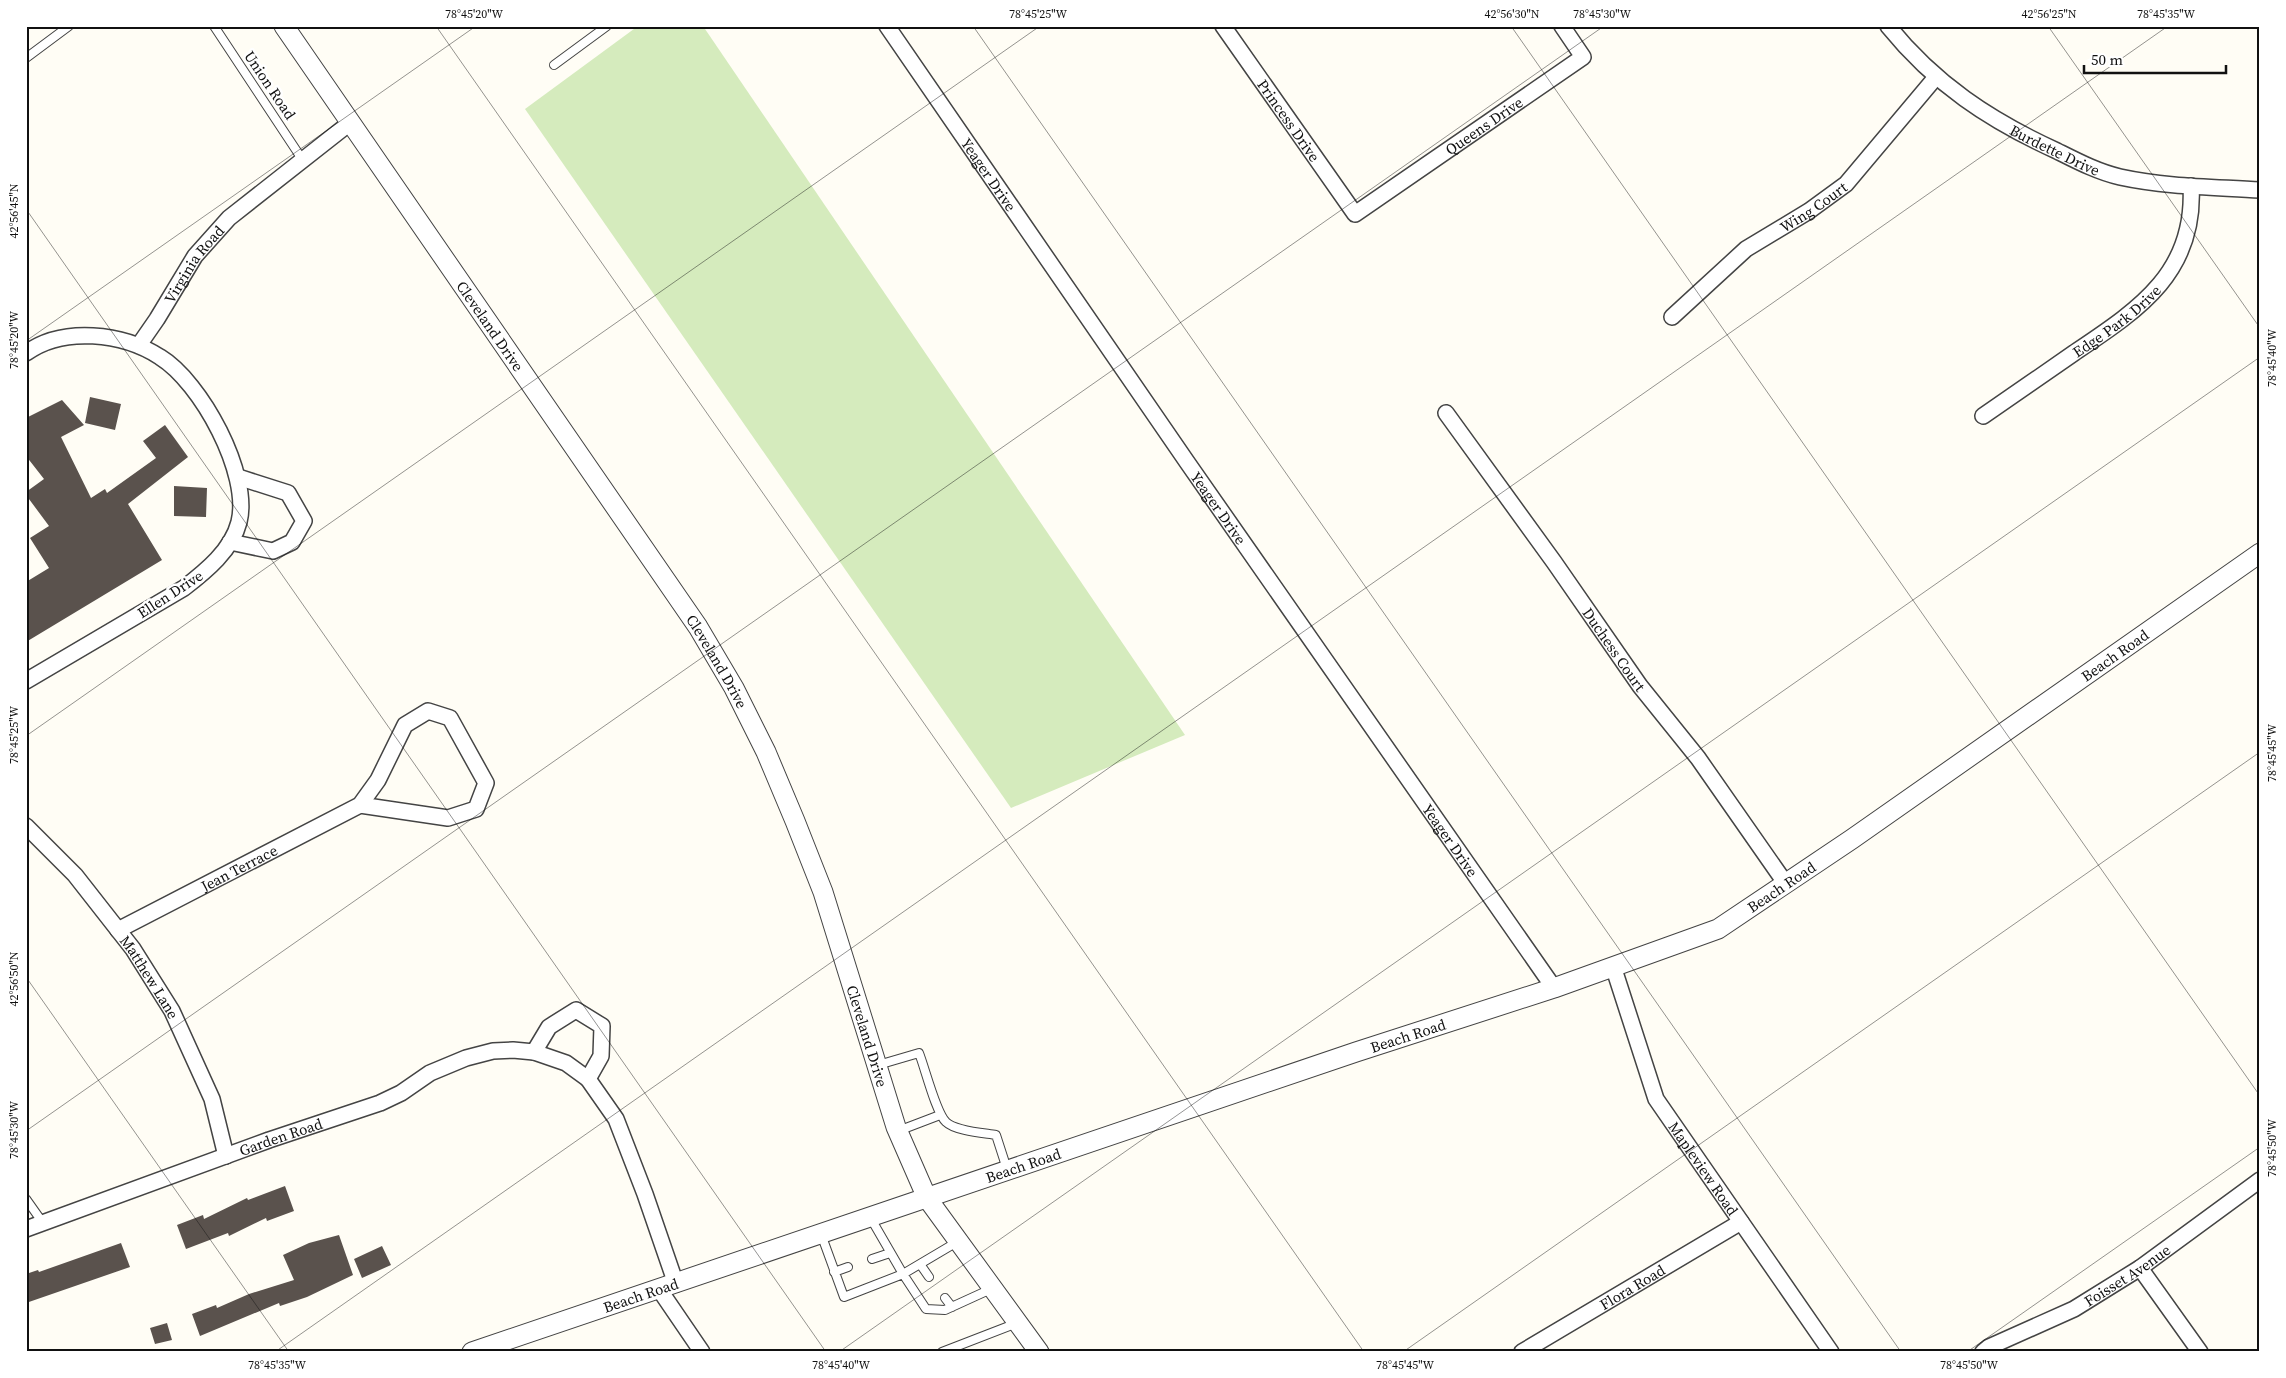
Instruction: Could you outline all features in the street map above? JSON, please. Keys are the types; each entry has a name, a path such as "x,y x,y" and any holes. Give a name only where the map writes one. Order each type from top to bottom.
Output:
{"street":[{"name":"Cleveland Drive","path":"284,26 698,627 734,688 766,752 820,883 897,1131 927,1198 1038,1352"},
{"name":"Yeager Drive","path":"887,26 1187,462 1554,988"},
{"name":"Princess Drive","path":"1223,26 1355,214"},
{"name":"Queens Drive","path":"1355,214 1583,57 1562,26"},
{"name":"Burdette Drive","path":"1888,26 1936,78 1971,104 2004,124 2082,163 2119,176 2159,184 2260,190"},
{"name":"Wing Court","path":"1672,317 1746,249 1809,210 1846,184 1936,78"},
{"name":"Virginia Road","path":"138,345 162,311 195,256 229,218 351,122"},
{"name":"Edge Park Drive","path":"1983,416 2121,321 2145,301 2162,282 2179,255 2188,231 2192,208 2190,186"},
{"path":"26,353 51,341 84,336 138,345"},
{"name":"Ellen Drive","path":"26,681 184,588 206,571 230,542 239,522 242,501 232,456 199,397 175,369 161,357 138,345"},
{"name":"Duchess Court","path":"1446,413 1554,562 1640,686 1698,758 1786,884"},
{"path":"230,542 273,551 292,542 304,521 288,493 238,477"},
{"name":"Beach Road","path":"472,1352 1554,988 1718,929 1786,884 2260,553"},
{"name":"Jean Terrace","path":"118,930 360,805 378,780 405,725 428,711 450,718 486,783 476,809 448,818 360,805"},
{"name":"Matthew Lane","path":"26,826 75,875 133,949 172,1011 212,1099 226,1156"},
{"name":"Mapleview Road","path":"1613,966 1656,1098 1831,1352"},
{"path":"534,1052 549,1027 576,1010 602,1026 601,1056 588,1079"},
{"name":"Garden Road","path":"26,1229 226,1156 380,1103 401,1093 430,1074 466,1058 493,1051 534,1052 566,1063 588,1079 616,1119 645,1194 667,1286 702,1352"},
{"name":"Foisset Avenue","path":"1983,1352 1989,1347 2074,1309 2140,1268 2260,1180"},
{"name":"Flora Road","path":"1522,1352 1741,1222"},
{"path":"2140,1268 2200,1352"}],"lane":[{"path":"26,58 70,26"},
{"name":"Union Road","path":"214,26 302,159"},
{"path":"554,65 607,26"},
{"path":"877,1066 919,1053 940,1115 948,1124 974,1132 996,1135 1008,1171"},
{"path":"897,1131 940,1115"},
{"path":"26,1199 43,1223"},
{"path":"870,1217 926,1309 945,1310 952,1308 992,1289"},
{"path":"821,1234 844,1296 903,1274 958,1242"},
{"path":"872,1259 890,1252"},
{"path":"920,1264 929,1277"},
{"path":"834,1272 848,1267"},
{"path":"945,1298 952,1308"},
{"path":"942,1352 1016,1323"}],"green space":[{"path":"638,26 703,26 1185,735 1011,808 525,109"}],"building":[{"path":"90,397 121,404 115,430 85,423"},
{"path":"62,400 84,425 61,437 91,498 105,489 107,493 156,458 143,441 165,425 188,457 128,504 162,560 26,642 26,582 49,568 30,538 49,526 26,495 26,492 44,479 26,456 26,418"},
{"path":"174,486 207,488 206,517 174,516"},
{"path":"285,1186 294,1211 267,1221 266,1218 229,1236 228,1233 186,1249 177,1225 203,1215 204,1219 247,1198 248,1200"},
{"path":"339,1235 353,1275 307,1297 280,1306 279,1303 200,1336 192,1314 216,1305 217,1308 249,1294 294,1280 283,1255 309,1243"},
{"path":"121,1243 130,1267 26,1303 26,1274 38,1270 39,1272"},
{"path":"382,1246 391,1265 362,1278 354,1259"},
{"path":"167,1323 172,1340 155,1344 150,1328"}]}
